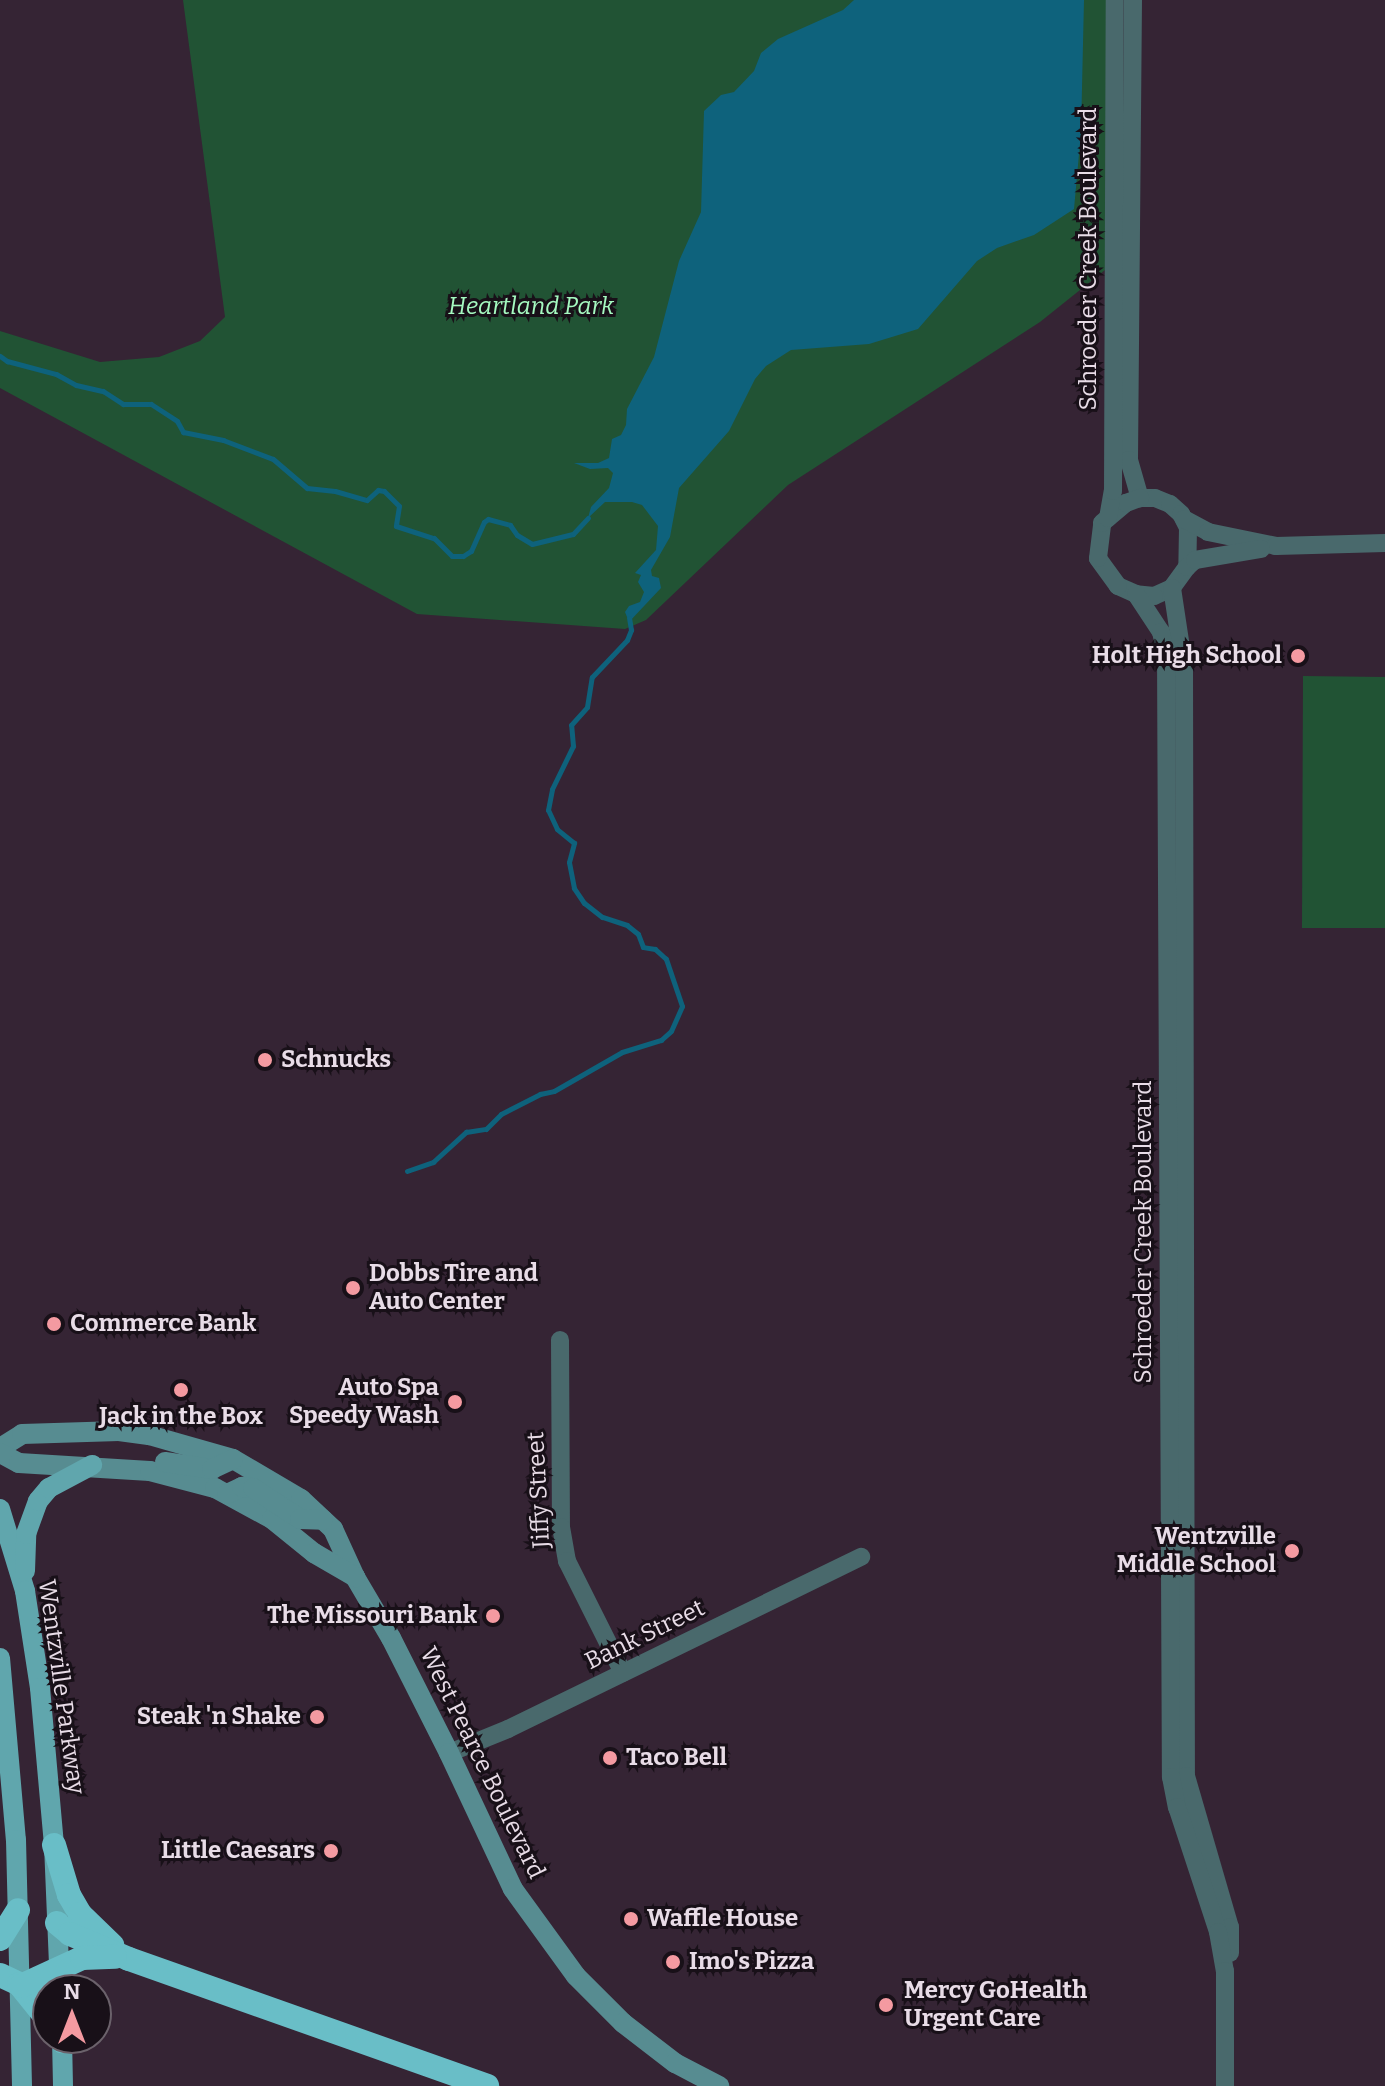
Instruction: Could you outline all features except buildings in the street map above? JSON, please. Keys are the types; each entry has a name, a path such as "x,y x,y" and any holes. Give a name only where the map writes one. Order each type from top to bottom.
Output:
{"highway":[{"path":"54,1845 69,1895 80,1914 129,1959"},
{"path":"0,1939 18,1910"},
{"path":"57,1923 70,1934 129,1959 487,2086"},
{"path":"32,2003 10,1980 97,1956 129,1959"}],"main road":[{"name":"West Pearce Boulevard","path":"355,1577 314,1553 272,1519 227,1494 184,1478 99,1465 19,1463 0,1450 22,1434 119,1431 175,1441 233,1459 301,1499 333,1529 355,1577 391,1638 449,1753 513,1889 576,1976 623,2023 675,2063 719,2086"},
{"path":"25,1591 26,1534 30,1515 49,1488 118,1456 212,1469 233,1459"},
{"path":"227,1494 242,1487 253,1488 300,1519 323,1520"},
{"name":"Wentzville Parkway","path":"0,1509 25,1591 40,1688 54,1845 60,1965"},
{"path":"0,1658 18,1910 10,1980 22,2086"},
{"path":"60,1965 60,1974"},
{"path":"62,2054 63,2086"}],"street":[{"name":"Schroeder Creek Boulevard","path":"1108,518 1113,491 1115,0"},
{"name":"Schroeder Creek Boulevard","path":"1133,0 1129,460 1140,498"},
{"path":"1276,546 1208,532 1184,519 1170,504 1155,498 1140,498 1126,503 1102,523 1098,558 1118,586 1136,594 1154,596 1172,588 1195,560 1276,546 1385,543"},
{"path":"1184,519 1190,544 1187,567"},
{"name":"Schroeder Creek Boulevard","path":"1172,588 1184,667 1186,1776 1206,1870"},
{"name":"Schroeder Creek Boulevard","path":"1136,594 1161,632 1166,653 1170,1745 1177,1807 1230,1927 1231,1950 1225,1971 1225,2086"},
{"name":"Jiffy Street","path":"560,1340 561,1527 567,1561 623,1673"},
{"name":"Bank Street","path":"449,1753 623,1673 861,1557"}],"green space":[{"name":"Heartland Park","path":"183,0 1107,0 1105,270 1040,322 788,485 646,620 625,629 417,614 0,388 0,331 100,362 159,357 200,341 225,317"},
{"path":"1303,676 1385,677 1385,928 1302,928"}],"water":[{"path":"854,0 1084,0 1081,132 1074,209 1034,235 997,248 977,261 918,329 869,344 791,350 766,366 755,379 729,431 679,488 670,537 651,570 652,576 659,578 661,588 629,622 625,612 629,606 640,602 644,592 638,582 641,575 635,573 656,550 658,526 642,505 632,502 605,502 588,518 591,507 609,488 613,473 608,468 590,469 574,463 598,463 609,458 612,439 621,435 626,425 627,409 654,357 679,261 701,212 704,111 721,95 734,92 754,71 761,53 778,39 843,10"}],"waterway":[{"path":"0,356 7,361 56,374 76,385 103,391 123,404 151,404 177,421 183,432 223,440 273,459 307,488 335,491 367,500 378,490 384,491 399,506 396,526 434,538 452,556 463,556 471,551 488,519 510,525 517,535 532,544 573,534 588,518"},
{"path":"407,1171 433,1162 466,1132 486,1129 501,1114 540,1094 554,1091 622,1052 661,1040 671,1031 682,1006 666,959 655,949 643,947 638,934 627,925 602,917 584,903 574,888 569,862 574,843 557,829 548,810 552,789 573,746 571,725 587,707 592,677 627,640 631,630 629,618"}],"place":[{"name":"Holt High School","path":"1298,656"},
{"name":"Schnucks","path":"265,1060"},
{"name":"Dobbs Tire and Auto Center","path":"353,1288"},
{"name":"Commerce Bank","path":"54,1324"},
{"name":"Jack in the Box","path":"181,1390"},
{"name":"Auto Spa Speedy Wash","path":"455,1402"},
{"name":"Wentzville Middle School","path":"1292,1551"},
{"name":"The Missouri Bank","path":"493,1616"},
{"name":"Steak 'n Shake","path":"317,1717"},
{"name":"Taco Bell","path":"610,1758"},
{"name":"Little Caesars","path":"331,1851"},
{"name":"Waffle House","path":"631,1919"},
{"name":"Imo's Pizza","path":"673,1962"},
{"name":"Mercy GoHealth Urgent Care","path":"886,2005"}]}
